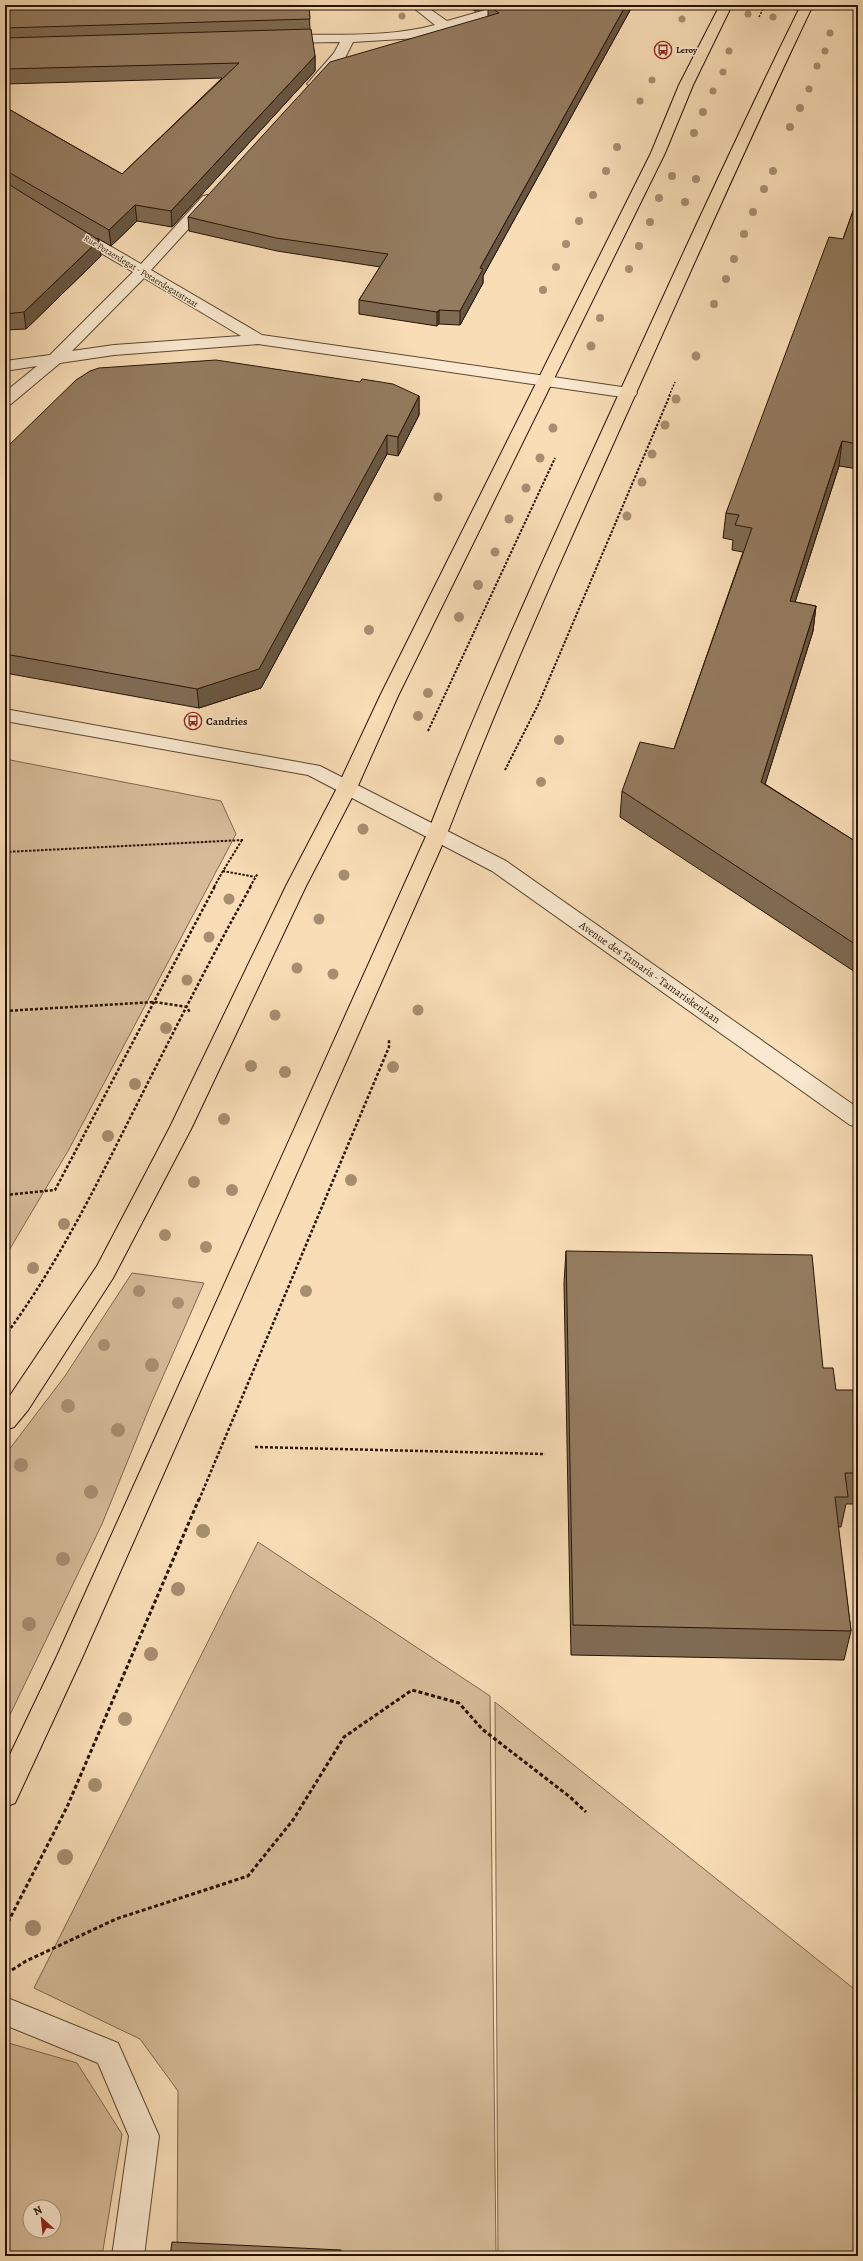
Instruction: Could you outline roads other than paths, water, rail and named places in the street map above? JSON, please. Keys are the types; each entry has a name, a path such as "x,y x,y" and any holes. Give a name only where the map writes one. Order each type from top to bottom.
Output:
{"main road":[{"path":"5,1420 20,1403 105,1272 181,1127 296,886 347,788 389,696 658,153 686,85 726,5"},
{"path":"5,1794 72,1651 363,994 376,970 437,834 473,741 525,619 629,393 745,134 807,5"}],"street":[{"path":"416,5 447,27"},
{"path":"269,40 349,38 418,34 447,27 517,5"},
{"path":"304,95 340,55 349,38"},
{"path":"5,402 20,386 55,359 141,272 220,187"},
{"name":"Rue Potaerdegat - Potaerdegatstraat","path":"60,222 141,272 258,339"},
{"path":"5,366 114,350 258,339 629,393"},
{"name":"Avenue des Tamaris - Tamariskenlaan","path":"5,715 313,770 499,866 858,1119"},
{"path":"5,2011 108,2053 144,2136 128,2256"}],"place":[{"name":"Leroy","path":"663,50"},
{"name":"Candries","path":"193,721"}]}
